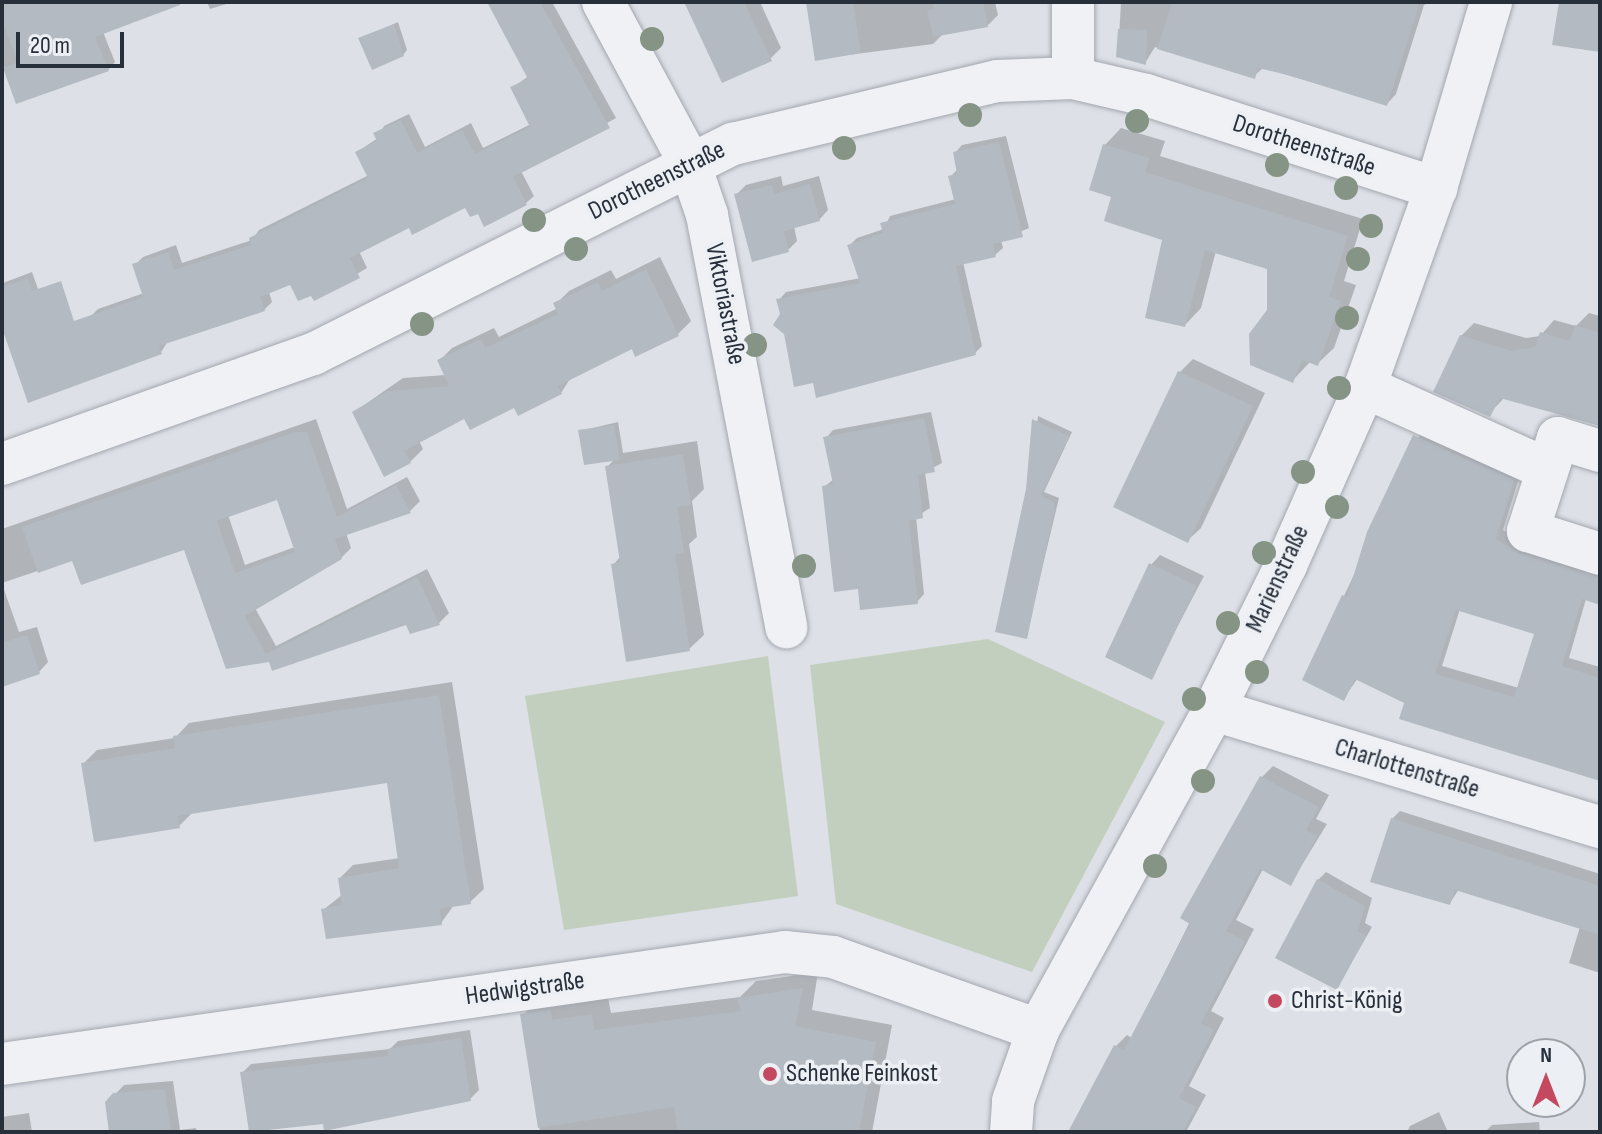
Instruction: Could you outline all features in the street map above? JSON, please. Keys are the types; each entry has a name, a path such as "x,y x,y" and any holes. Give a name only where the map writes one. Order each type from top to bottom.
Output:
{"street":[{"name":"Viktoriastraße","path":"603,2 689,162 707,215 786,627"},
{"path":"1073,2 1073,78"},
{"name":"Marienstraße","path":"1011,1132 1013,1101 1038,1030 1214,710 1286,565 1365,387 1436,188 1491,2"},
{"name":"Dorotheenstraße","path":"2,464 313,354 689,162 733,144 997,81 1073,78 1146,95 1436,188"},
{"path":"1365,387 1547,469"},
{"path":"1600,451 1558,438 1528,531 1600,554"},
{"name":"Charlottenstraße","path":"1214,710 1600,827"},
{"name":"Hedwigstraße","path":"2,1064 785,952 833,957 1038,1030"}],"green space":[{"path":"988,639 1165,722 1032,972 836,904 810,665"},
{"path":"768,656 798,896 564,930 525,696"}],"building":[{"path":"2,2 180,2 180,5 95,37 109,71 16,104 3,68 18,62 2,21"},
{"path":"487,2 540,2 610,128 513,177 527,205 484,227 478,214 470,217 465,208 412,235 409,228 350,258 360,278 314,301 311,296 298,301 290,285 260,297 265,311 159,346 162,354 28,403 2,328 2,287 28,278 32,291 61,281 74,321 143,297 132,264 168,252 174,270 251,245 249,238 368,178 355,152 377,141 373,133 401,120 417,153 462,130 475,154 530,127 510,87 528,79"},
{"path":"684,2 744,2 772,61 722,83"},
{"path":"806,2 853,2 861,53 815,61"},
{"path":"933,2 983,2 988,27 933,37 927,10 934,9"},
{"path":"1172,2 1420,2 1387,106 1288,75 1258,68 1255,79 1157,49"},
{"path":"1559,2 1600,2 1600,52 1552,45"},
{"path":"394,24 404,56 372,70 358,38"},
{"path":"1118,29 1147,30 1146,65 1116,57"},
{"path":"999,142 1023,237 993,244 996,257 956,266 976,355 816,398 813,383 794,387 784,334 773,325 780,314 776,299 860,283 847,245 883,233 880,223 955,204 948,176 957,174 953,152"},
{"path":"1103,144 1150,158 1145,172 1348,236 1329,297 1341,301 1318,366 1302,360 1293,383 1250,365 1249,334 1267,310 1267,269 1205,250 1185,327 1145,318 1162,240 1104,221 1111,197 1089,190"},
{"path":"810,184 820,221 784,231 789,252 752,262 734,194 772,185 774,194"},
{"path":"646,269 679,336 635,357 632,349 558,386 562,394 518,416 514,408 470,430 464,419 404,451 411,463 384,477 352,412 388,391 449,386 437,360 481,339 485,348 558,314 553,303 598,282 602,291"},
{"path":"1575,325 1600,333 1600,426 1500,398 1490,417 1433,392 1460,335 1512,351 1535,347 1540,332 1570,341"},
{"path":"1178,371 1253,406 1188,543 1113,507"},
{"path":"924,418 935,472 918,475 923,518 909,521 918,604 860,610 858,589 834,592 822,486 833,484 823,437"},
{"path":"1032,419 1069,436 1041,496 1054,502 1054,512 1027,639 995,632 1026,489"},
{"path":"614,425 620,460 584,465 578,430"},
{"path":"295,432 307,432 337,517 396,485 411,513 335,539 342,559 245,616 266,654 417,577 440,625 410,634 406,625 272,671 269,662 226,669 184,550 81,585 72,561 38,573 22,527","holes":["277,500 295,552 235,573 217,521"]},
{"path":"1413,435 1514,480 1496,539 1521,554 1600,577 1600,605 1582,599 1562,666 1600,678 1600,781 1399,719 1404,703 1355,679 1344,701 1302,680 1342,595 1347,597 1367,532","holes":["1456,610 1534,634 1514,697 1435,674"]},
{"path":"683,454 691,505 677,507 684,553 675,554 690,651 626,662 611,564 620,562 605,466"},
{"path":"1149,563 1197,586 1152,680 1105,657"},
{"path":"27,635 40,674 2,687 2,643"},
{"path":"439,695 471,904 440,909 442,925 326,939 321,909 342,905 338,878 399,868 387,783 178,816 180,828 94,842 81,763 175,748 173,736"},
{"path":"1260,776 1319,807 1306,830 1317,836 1291,886 1260,869 1226,931 1245,941 1201,1023 1214,1030 1179,1098 1196,1107 1183,1132 1068,1132 1114,1045 1124,1050 1190,924 1180,918"},
{"path":"1391,818 1600,886 1600,935 1455,890 1450,905 1370,882"},
{"path":"1317,879 1365,906 1358,931 1366,936 1337,990 1275,958"},
{"name":"Schenke Feinkost","path":"803,988 795,1026 876,1042 859,1132 678,1132 674,1107 538,1128 520,1014 551,1010 552,1020 592,1014 594,1030 741,1011 737,998"},
{"path":"461,1038 471,1101 324,1131 323,1124 249,1132 240,1072 388,1056 387,1049"},
{"path":"165,1089 171,1132 109,1132 105,1102 113,1093"}],"place":[{"name":"Christ-König","path":"1275,1001"},
{"name":"Schenke Feinkost","path":"770,1074"}]}
